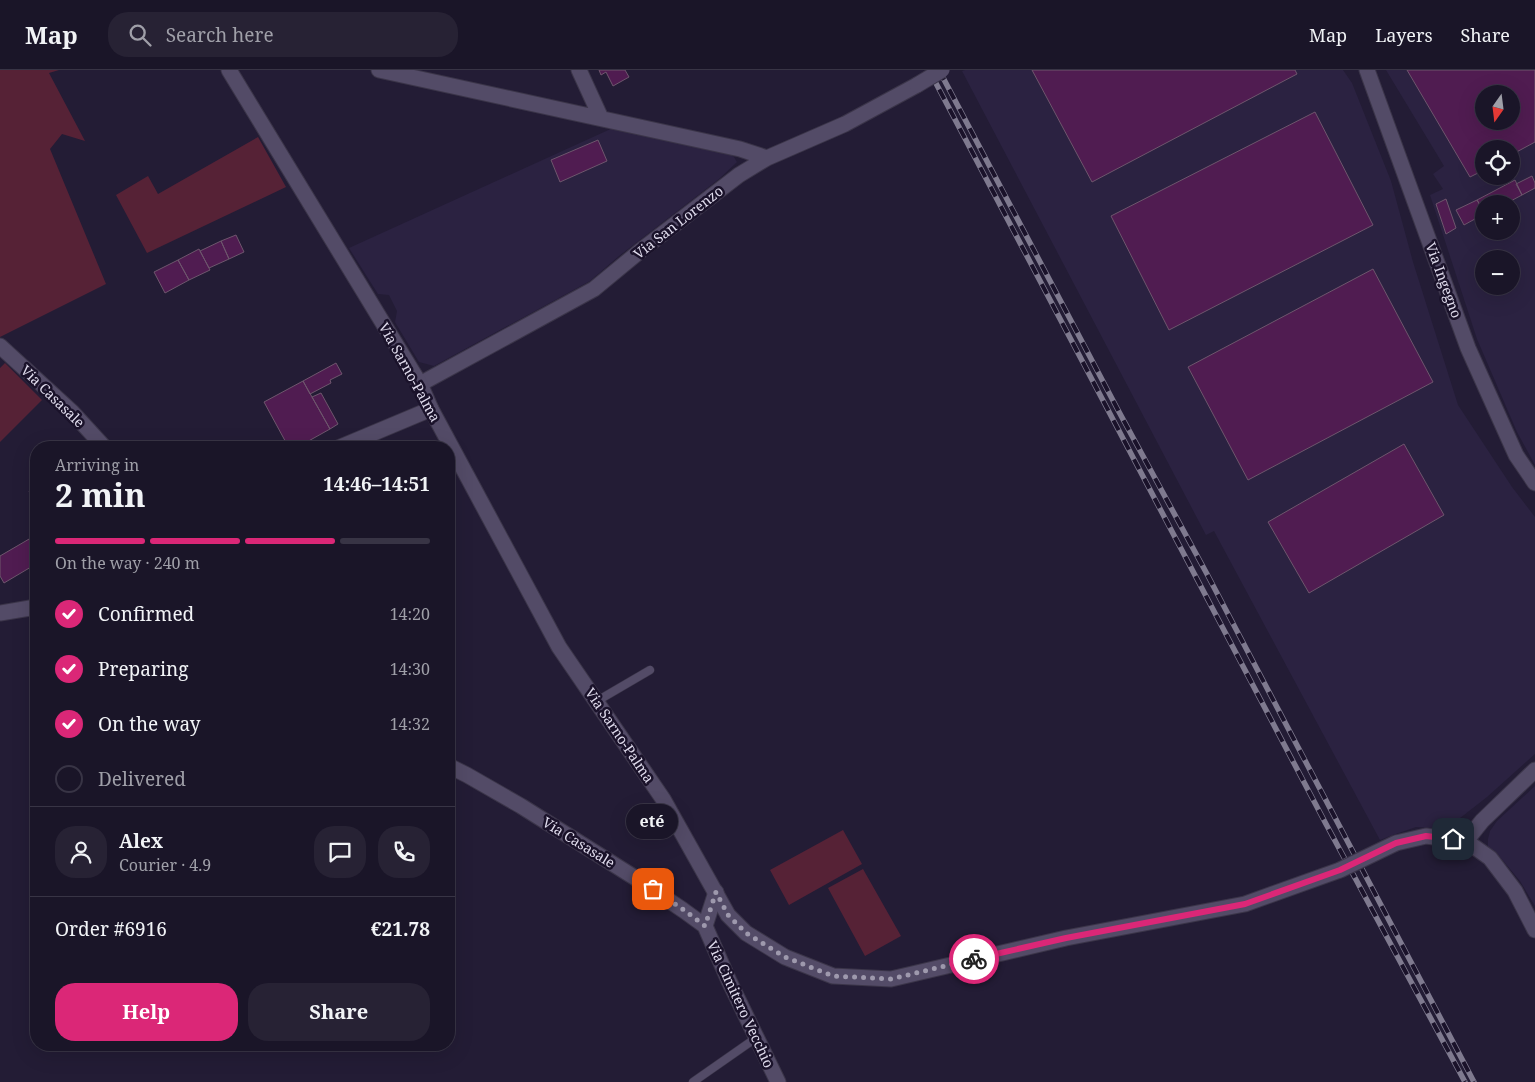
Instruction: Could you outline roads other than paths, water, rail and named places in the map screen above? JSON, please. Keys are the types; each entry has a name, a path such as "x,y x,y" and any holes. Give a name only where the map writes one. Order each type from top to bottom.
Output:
{"street":[{"name":"Via Sarno-Palma","path":"229,70 420,384 448,441"},
{"path":"379,70 740,149 767,158"},
{"path":"579,70 601,118"},
{"name":"Via San Lorenzo","path":"420,384 594,289 739,175 767,158 845,124 942,70"},
{"name":"Via Ingegno","path":"1368,70 1468,348 1516,455 1535,483"},
{"name":"Via Casasale","path":"0,346 72,412 99,441"},
{"path":"355,441 431,409"},
{"name":"Via Sarno-Palma","path":"455,453 560,647 663,799 728,915 746,933 785,957 833,976 891,979 1066,938 1245,904 1340,870 1396,843 1426,836 1466,840"},
{"path":"0,613 30,608"},
{"name":"Via Casasale","path":"455,769 529,811 637,879 705,926"},
{"path":"1535,770 1482,821 1466,840 1490,858 1515,891 1535,930"},
{"path":"705,926 716,892"},
{"name":"Via Cimitero Vecchio","path":"705,926 728,981 778,1082"}],"lane":[{"path":"597,701 650,670"},
{"path":"693,1082 756,1038"}],"railway":[{"path":"929,70 1326,824 1465,1082"},
{"path":"939,70 1474,1082"}],"place":[{"name":"eté","path":"653,889"}]}
